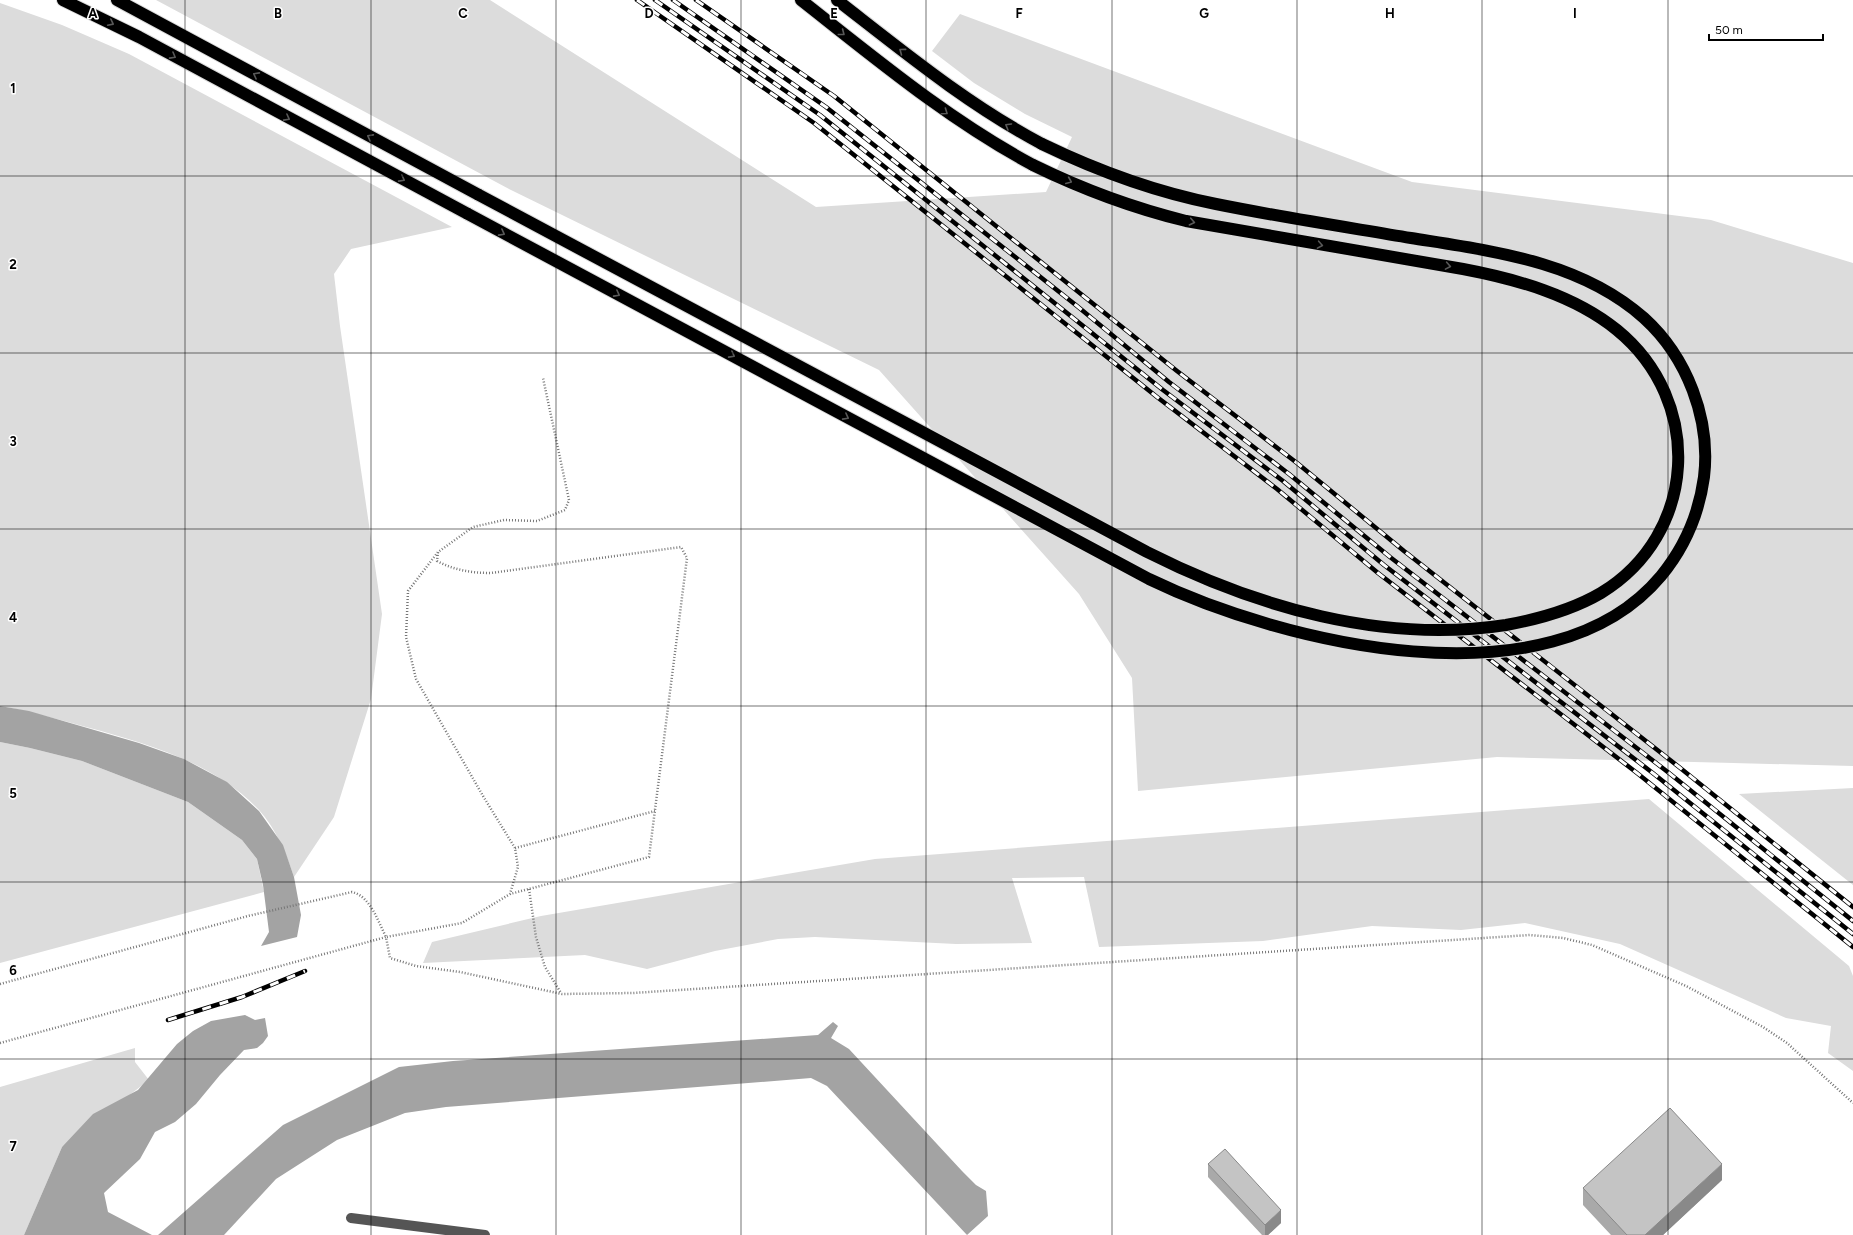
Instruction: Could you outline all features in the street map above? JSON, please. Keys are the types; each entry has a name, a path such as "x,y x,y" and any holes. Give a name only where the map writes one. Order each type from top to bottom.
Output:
{"highway":[{"path":"63,0 138,38 1149,579 1214,607 1273,626 1348,643 1414,651 1472,652 1523,647 1584,631 1616,615 1644,594 1656,582 1676,556 1691,528 1697,510 1704,474 1704,440 1698,405 1686,374 1668,344 1644,318 1616,297 1587,281 1555,268 1505,254 1233,208 1183,197 1117,177 1042,144 992,116 964,97 836,0"},
{"path":"117,0 1133,545 1198,577 1274,604 1328,617 1397,627 1450,629 1502,625 1535,619 1585,602 1605,590 1628,573 1650,548 1667,517 1676,484 1679,449 1673,415 1661,382 1652,368 1630,342 1603,320 1555,295 1506,278 1463,269 1237,231 1175,218 1102,195 1033,165 978,134 946,112 800,0"}],"lane":[{"path":"351,1218 485,1235"}],"path":[{"path":"510,894 518,867 516,848 483,796 416,679 406,637 408,591 438,552 473,527 504,520 537,521 565,510 569,500 543,378"},
{"path":"0,1043 386,937 462,923 510,894 649,857 687,558 680,547 491,573 473,573 451,568 437,561 438,552"},
{"path":"516,848 655,811"},
{"path":"529,888 534,929 545,967 562,994"},
{"path":"0,984 248,916 352,892 360,893 365,898 386,937 390,958 416,966 460,972 562,994 633,993 1530,935 1563,938 1592,945 1686,986 1763,1027 1787,1043 1853,1103"}],"shaded area":[{"path":"156,0 490,0 816,207 1046,192 1072,137 1025,114 974,83 932,51 960,14 1412,182 1711,220 1853,263 1853,766 1497,757 1138,791 1132,678 1079,594 879,370 511,190"},
{"path":"0,3 62,25 129,54 452,227 351,249 334,274 340,326 382,614 371,699 334,817 294,877 288,859 271,825 259,810 222,779 201,767 178,757 132,740 43,715 0,706"},
{"path":"0,706 29,711 139,743 184,759 227,782 259,811 283,845 294,877 301,915 297,937 261,946 269,932 263,885 257,859 242,840 188,802 82,761 0,742"},
{"path":"0,742 82,761 188,802 242,840 257,859 264,892 0,963"},
{"path":"1853,788 1853,885 1739,794"},
{"path":"1649,799 1849,966 1853,976 1853,1071 1828,1053 1831,1026 1786,1018 1620,944 1525,923 1461,930 1372,926 1263,941 1099,947 1084,877 1012,878 1032,943 956,944 815,937 778,939 715,951 647,969 585,955 423,963 432,942 541,916 875,859"},
{"path":"245,1015 255,1020 265,1018 268,1036 263,1043 257,1048 244,1050 220,1075 196,1104 175,1122 155,1132 140,1159 104,1193 108,1212 152,1235 24,1235 62,1147 93,1114 138,1090 177,1044 193,1031 211,1021"},
{"path":"833,1022 838,1026 831,1038 849,1049 962,1171 976,1185 986,1191 988,1216 967,1235 827,1086 811,1078 446,1107 405,1113 337,1140 276,1179 224,1235 158,1235 283,1125 399,1067 453,1061 818,1035"},
{"path":"135,1048 135,1062 149,1080 62,1147 24,1235 0,1235 0,1087"}],"building":[{"path":"1670,1108 1722,1164 1645,1235 1627,1235 1583,1188"},
{"path":"1225,1149 1281,1210 1265,1225 1208,1164"}],"railway":[{"path":"637,0 814,123 1157,397 1277,489 1378,573 1637,773 1853,947"},
{"path":"655,0 820,115 1163,390 1283,481 1384,565 1654,774 1853,934"},
{"path":"673,0 826,107 1077,306 1169,382 1289,474 1390,557 1669,773 1853,921"},
{"path":"696,0 834,96 1177,371 1297,463 1404,551 1679,767 1853,907"},
{"path":"168,1020 242,997 305,971"}]}
